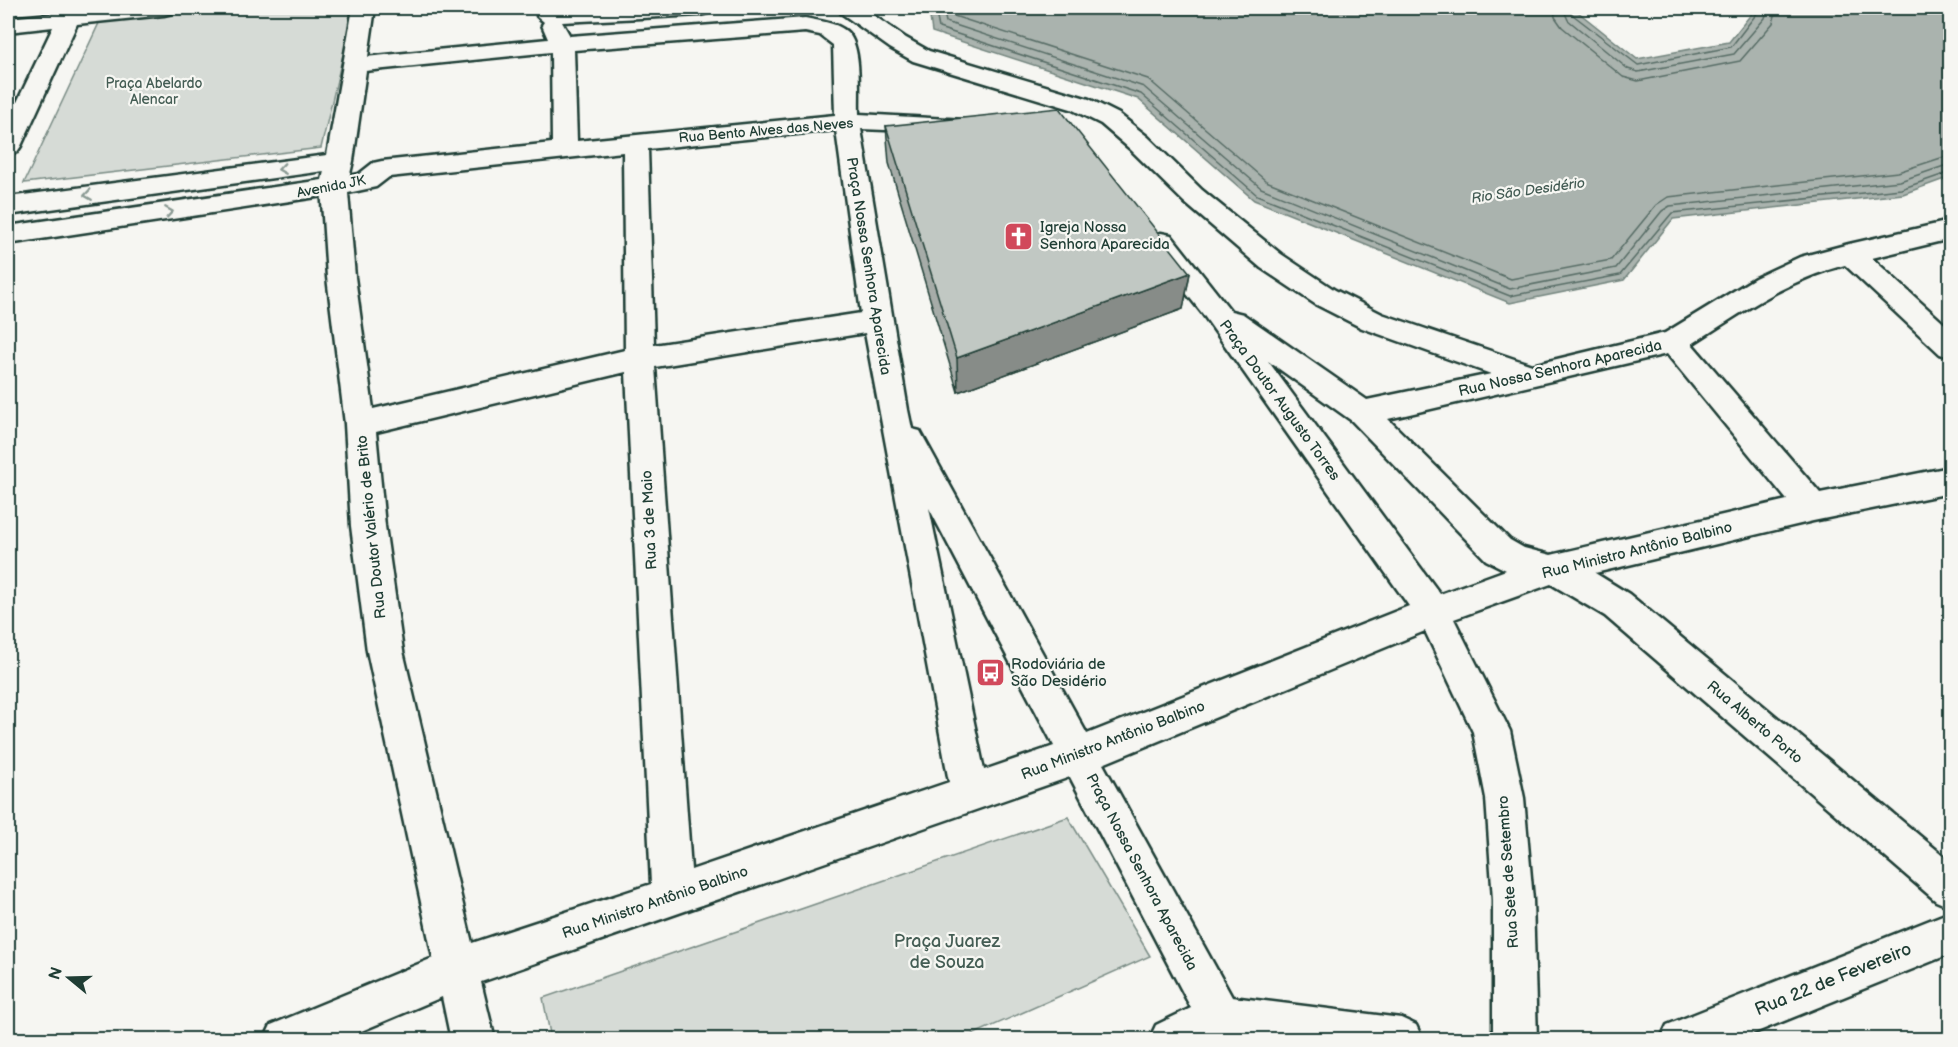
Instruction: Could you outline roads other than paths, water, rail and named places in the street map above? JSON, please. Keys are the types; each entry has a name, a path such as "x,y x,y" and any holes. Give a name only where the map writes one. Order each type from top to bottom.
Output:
{"street":[{"path":"8,24 71,13 164,8"},
{"name":"Rua Doutor Valério de Brito","path":"364,8 337,174 341,277 360,424 368,526 385,651 473,1040"},
{"path":"565,150 562,44 546,12 700,8"},
{"path":"849,8 898,43 921,56 1080,104 1110,119 1139,143 1194,196 1272,261 1325,297 1372,321 1531,376"},
{"path":"8,146 71,13"},
{"name":"Praça Nossa Senhora Aparecida","path":"562,44 805,25 832,32 841,37 845,45 847,121 877,321 970,793"},
{"path":"355,65 562,44"},
{"name":"Rua Bento Alves das Neves","path":"382,169 847,121 984,126"},
{"name":"Rua 3 de Maio","path":"635,143 640,358 672,897"},
{"name":"Avenida JK","path":"8,206 337,174 367,182 382,169"},
{"name":"Avenida JK","path":"8,236 337,174"},
{"path":"1148,226 1212,306"},
{"name":"Rua Nossa Senhora Aparecida","path":"1363,413 1673,342 1765,285 1810,264 1950,230"},
{"path":"1849,253 1950,346"},
{"name":"Praça Doutor Augusto Torres","path":"1212,306 1363,413 1498,550 1513,560 1551,569"},
{"name":"Praça Doutor Augusto Torres","path":"1212,306 1433,612"},
{"path":"360,424 640,358 877,321"},
{"path":"1673,342 1813,508"},
{"name":"Praça Nossa Senhora Aparecida","path":"893,410 1220,1017"},
{"name":"Rua Ministro Antônio Balbino","path":"286,1040 458,969 672,897 1080,754 1433,612 1551,569 1813,508 1950,480"},
{"name":"Rua Alberto Porto","path":"1551,569 1592,588 1617,605 1950,887"},
{"name":"Rua Sete de Setembro","path":"1433,612 1491,731 1505,798 1513,900 1515,1040"},
{"name":"Rua 22 de Fevereiro","path":"1682,1040 1950,933"},
{"path":"1171,1040 1220,1017 1401,1040"}],"water":[{"name":"Rio São Desidério","path":"925,8 1573,8 1637,59 1729,42 1756,8 1950,8 1950,177 1903,194 1673,219 1624,280 1510,303 1254,200 1138,99 932,32 929,10"}],"place":[{"name":"Igreja Nossa Senhora Aparecida","path":"1019,236"},
{"name":"Rodoviária de São Desidério","path":"990,673"}],"park label":[{"name":"Praça Abelardo Alencar","path":"154,92"},
{"name":"Praça Juarez de Souza","path":"947,951"}]}
